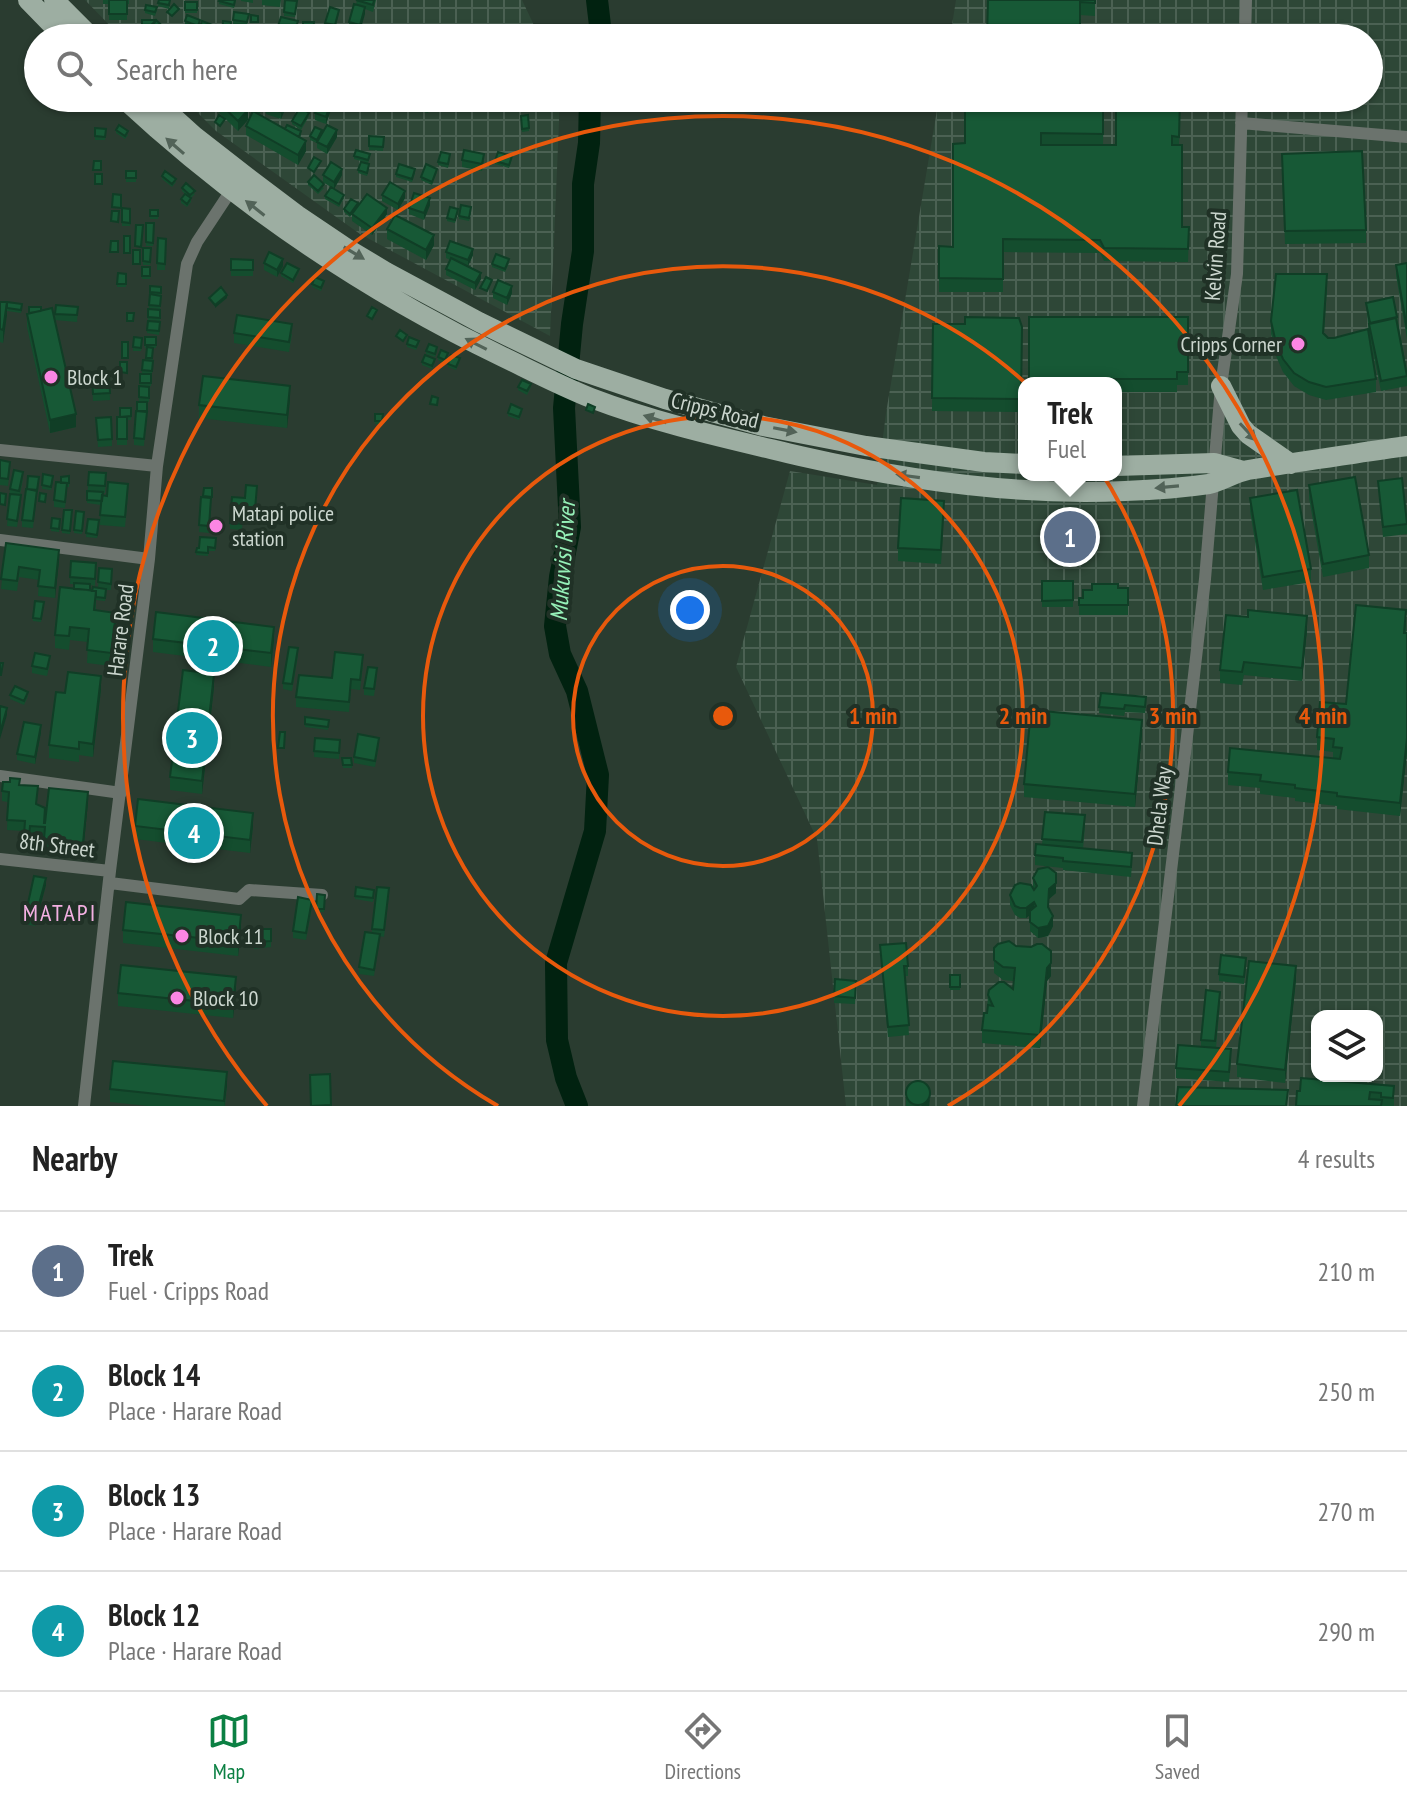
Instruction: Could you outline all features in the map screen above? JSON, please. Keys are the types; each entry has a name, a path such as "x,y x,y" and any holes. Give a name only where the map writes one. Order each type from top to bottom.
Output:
{"main road":[{"path":"54,0 78,24"},
{"path":"31,1 52,24"},
{"path":"138,112 180,150 238,182"},
{"path":"167,112 238,182"},
{"name":"Cripps Road","path":"238,182 280,227 367,282 476,344 548,368 576,369 665,399 763,426 866,446 1018,464"},
{"name":"Cripps Road","path":"548,368 578,393 664,422 874,472 978,486 1123,491 1213,473 1407,446"},
{"path":"1221,386 1248,434 1291,464"},
{"name":"Cripps Road","path":"1122,466 1213,473"}],"street":[{"path":"1245,24 1246,0"},
{"name":"Kelvin Road","path":"1213,473 1221,386 1237,274 1241,112"},
{"path":"1241,123 1407,137"},
{"name":"Harare Road","path":"84,1106 149,559 157,466 187,264 197,242 238,182"},
{"path":"0,450 157,466"},
{"name":"Dhela Way","path":"1143,1106 1205,579 1213,473"},
{"path":"0,540 149,559"},
{"path":"0,776 121,793"},
{"name":"8th Street","path":"0,859 239,899 249,890 322,895"}],"shaded area":[{"path":"85,0 522,0 533,24 108,24"},
{"path":"956,0 1407,0 1407,1106 846,1106 817,839 736,667 790,471 877,485 886,413 937,112 1383,112 1383,24 952,24"},
{"path":"197,112 559,112 550,336 360,234 216,131"}],"building":[{"path":"109,0 127,0 127,14 109,14"},
{"path":"159,0 170,0 169,5 158,3"},
{"path":"220,0 235,0 234,5"},
{"path":"285,0 297,1 295,14 284,12"},
{"path":"356,0 374,0 373,5"},
{"path":"988,0 1095,0 1095,3 1080,2 1080,24 987,24"},
{"path":"185,2 197,2 197,10 185,10"},
{"path":"174,4 179,9 172,16 167,12"},
{"path":"354,4 365,7 360,24 349,22"},
{"path":"146,5 157,7 155,12 145,10"},
{"path":"330,7 339,10 335,24 325,23"},
{"path":"234,12 249,14 247,22 233,20"},
{"path":"187,15 200,20 199,24 185,21"},
{"path":"251,15 258,16 258,22 251,22"},
{"path":"281,17 298,21 297,24 279,24"},
{"path":"142,20 156,20 153,24 142,24"},
{"path":"229,112 246,112 238,121"},
{"path":"255,112 306,141 298,155 246,126"},
{"path":"297,112 309,113 301,126 292,121"},
{"path":"965,112 1103,112 1103,134 1041,133 1041,145 1116,145 1116,112 1180,112 1179,137 1172,136 1172,145 1182,145 1182,227 1189,227 1188,249 1104,248 1100,240 1003,239 1003,279 939,278 939,246 953,247 953,144 965,143"},
{"path":"219,115 225,119 220,126 215,122"},
{"path":"528,115 529,128 522,129 521,116"},
{"path":"119,125 128,131 125,136 116,130"},
{"path":"287,125 301,131 299,137 285,129"},
{"path":"327,125 337,130 327,147 317,142"},
{"path":"315,127 322,130 317,140 310,136"},
{"path":"95,128 106,129 105,137 95,136"},
{"path":"369,136 384,137 383,147 369,146"},
{"path":"356,150 370,154 368,160 354,156"},
{"path":"464,150 484,154 482,164 462,160"},
{"path":"1362,151 1366,230 1285,231 1282,154"},
{"path":"441,152 450,154 448,164 438,162"},
{"path":"498,152 512,156 509,165 495,161"},
{"path":"314,157 321,161 314,172 308,168"},
{"path":"94,161 101,161 101,170 93,170"},
{"path":"331,162 342,169 334,182 323,175"},
{"path":"361,162 369,164 367,173 358,170"},
{"path":"399,164 415,169 412,179 396,174"},
{"path":"426,164 437,169 432,182 421,177"},
{"path":"126,171 136,171 136,178 126,178"},
{"path":"165,171 176,179 172,184 162,176"},
{"path":"95,174 102,174 102,184 95,184"},
{"path":"314,175 324,184 318,191 308,182"},
{"path":"390,182 405,191 398,204 382,195"},
{"path":"186,183 195,191 190,195 182,188"},
{"path":"331,187 344,195 339,204 325,196"},
{"path":"414,193 430,198 424,213 409,208"},
{"path":"113,194 121,195 121,208 112,207"},
{"path":"185,194 191,198 187,204 181,199"},
{"path":"367,194 387,208 372,228 352,214"},
{"path":"351,199 358,203 350,214 344,209"},
{"path":"461,205 471,207 469,218 459,216"},
{"path":"450,207 458,209 455,220 447,218"},
{"path":"122,208 130,209 130,223 122,222"},
{"path":"150,210 158,210 158,216 150,216"},
{"path":"112,211 119,211 118,222 111,221"},
{"path":"395,215 434,235 426,250 387,229"},
{"path":"146,223 154,223 153,243 146,242"},
{"path":"136,225 143,225 141,247 135,246"},
{"path":"124,236 130,236 130,253 124,253"},
{"path":"158,238 166,239 165,264 157,263"},
{"path":"111,241 118,241 118,252 110,252"},
{"path":"450,241 473,249 468,260 446,252"},
{"path":"143,248 151,248 150,262 143,261"},
{"path":"133,250 140,250 140,264 133,264"},
{"path":"269,252 283,259 277,270 264,263"},
{"path":"496,254 509,259 505,269 492,264"},
{"path":"451,258 481,273 475,283 446,269"},
{"path":"231,259 253,260 253,270 231,270"},
{"path":"287,263 299,269 293,280 281,273"},
{"path":"1407,263 1407,329 1396,265"},
{"path":"142,267 150,267 150,276 142,276"},
{"path":"118,273 126,274 126,284 117,284"},
{"name":"Cripps Corner","path":"1276,274 1327,274 1323,333 1328,338 1334,338 1368,329 1376,379 1326,387 1294,373 1283,359 1271,321"},
{"path":"315,277 324,281 321,288 312,284"},
{"path":"486,277 492,280 487,291 480,288"},
{"path":"498,280 512,286 507,298 493,292"},
{"path":"150,286 161,287 161,293 150,292"},
{"path":"221,287 227,295 215,305 209,298"},
{"path":"150,294 161,296 160,306 149,305"},
{"path":"1393,297 1397,317 1370,323 1366,303"},
{"path":"0,302 7,302 3,330 0,329"},
{"path":"7,302 22,304 21,310 7,308"},
{"path":"56,305 78,307 77,315 55,314"},
{"path":"29,307 41,307 41,311 29,313"},
{"path":"372,307 377,310 372,319 367,316"},
{"name":"Block 1","path":"52,308 76,414 50,420 27,314"},
{"path":"148,309 160,310 160,318 148,317"},
{"path":"127,313 134,313 133,321 127,321"},
{"path":"237,315 292,324 289,342 234,333"},
{"path":"965,317 1019,318 1022,327 1018,399 932,398 933,324 965,324"},
{"path":"1029,317 1188,317 1188,372 1177,372 1177,379 1029,377"},
{"path":"1396,318 1407,376 1381,381 1369,324"},
{"path":"148,321 160,322 159,331 147,330"},
{"path":"400,330 407,335 403,341 396,336"},
{"path":"134,337 142,338 141,348 133,347"},
{"path":"145,337 156,337 156,345 145,345"},
{"path":"409,337 419,341 416,347 407,344"},
{"path":"122,342 128,342 128,358 122,358"},
{"path":"429,344 437,347 435,354 426,351"},
{"path":"147,347 153,348 152,358 146,358"},
{"path":"441,350 448,353 445,360 438,357"},
{"path":"425,355 435,359 432,366 422,362"},
{"path":"451,355 460,358 456,367 448,364"},
{"path":"143,360 153,361 152,371 142,370"},
{"path":"120,362 127,362 127,373 120,372"},
{"path":"140,374 151,374 151,383 140,383"},
{"path":"203,376 290,386 287,415 199,405"},
{"path":"92,378 109,378 110,393 93,394"},
{"path":"522,380 531,384 527,391 518,387"},
{"path":"139,386 149,387 149,398 139,397"},
{"path":"432,396 438,398 437,405 430,404"},
{"path":"137,402 147,402 147,411 137,411"},
{"path":"511,404 522,409 519,417 508,413"},
{"path":"588,404 595,407 593,413 586,410"},
{"path":"120,408 131,408 131,416 120,417"},
{"path":"136,411 147,412 144,439 134,438"},
{"path":"375,414 383,414 382,421 375,421"},
{"path":"111,417 112,439 98,440 96,418"},
{"path":"117,417 127,417 127,439 117,439"},
{"path":"0,460 10,462 8,479 0,478"},
{"path":"14,470 23,472 19,491 10,489"},
{"path":"89,472 106,473 105,486 88,485"},
{"path":"43,474 53,476 51,487 42,485"},
{"path":"28,476 39,477 37,491 27,489"},
{"path":"69,476 69,483 61,483 61,477"},
{"path":"1355,477 1369,555 1323,564 1309,485"},
{"path":"1402,478 1407,524 1383,527 1378,481"},
{"path":"56,482 67,483 65,502 54,500"},
{"path":"108,482 128,484 125,517 100,515 102,495 107,496"},
{"path":"246,485 257,486 255,509 243,508 242,524 230,523 232,497 245,498"},
{"path":"204,488 212,488 212,497 203,496"},
{"path":"26,489 37,490 33,521 22,520"},
{"path":"1297,490 1311,569 1263,577 1250,498"},
{"path":"87,491 103,492 102,501 87,500"},
{"path":"0,493 6,494 5,505 0,504"},
{"path":"40,493 46,494 45,502 39,501"},
{"path":"10,494 21,495 17,521 7,519"},
{"path":"201,497 211,498 209,526 199,525"},
{"path":"901,498 944,501 941,550 898,548"},
{"path":"64,510 72,510 70,531 62,530"},
{"path":"76,511 84,512 82,531 74,530"},
{"path":"52,518 60,519 59,529 51,528"},
{"path":"88,519 99,520 97,535 86,533"},
{"path":"200,537 216,538 215,548 208,547 208,553 196,552"},
{"path":"6,543 59,550 55,588 38,586 40,570 19,567 17,581 1,579"},
{"path":"71,561 96,563 95,579 70,577"},
{"path":"99,568 112,569 111,584 98,582"},
{"path":"1042,581 1073,581 1073,600 1042,601"},
{"path":"74,583 90,584 90,590 74,589"},
{"path":"1092,584 1118,584 1118,588 1128,588 1128,605 1079,605 1083,590 1092,590"},
{"path":"60,587 96,591 94,610 116,613 111,653 87,650 89,629 70,627 69,636 55,635"},
{"path":"93,587 106,589 105,598 96,597"},
{"path":"35,601 44,602 41,619 33,618"},
{"path":"1356,605 1406,610 1407,738 1400,803 1337,796 1337,793 1260,781 1261,775 1228,772 1230,748 1340,759 1342,748 1333,747 1334,739 1317,737 1320,702 1346,704"},
{"path":"1248,610 1307,616 1302,668 1244,662 1242,672 1220,670 1226,615 1248,617"},
{"path":"156,612 274,627 271,653 153,639"},
{"path":"289,647 298,648 292,684 283,683"},
{"path":"335,652 363,655 360,680 351,679 349,702 296,697 299,675 332,678"},
{"path":"35,653 50,656 47,669 32,666"},
{"path":"368,667 377,668 374,689 364,688"},
{"path":"183,670 214,674 202,781 170,777"},
{"path":"68,672 101,676 93,744 79,742 79,749 49,745 56,692 65,693"},
{"path":"15,686 28,692 24,701 10,695"},
{"path":"1101,693 1146,697 1145,707 1099,707"},
{"path":"0,706 7,708 0,733"},
{"path":"1031,710 1142,720 1135,794 1024,784"},
{"path":"305,717 329,720 328,727 305,724"},
{"path":"24,722 41,725 35,757 17,754"},
{"path":"280,732 285,732 284,748 278,748"},
{"path":"358,734 379,738 375,761 354,757"},
{"path":"315,738 340,740 339,753 314,751"},
{"path":"342,758 351,758 352,765 343,765"},
{"path":"10,778 20,779 19,785 38,786 36,804 45,808 44,823 49,788 88,792 83,843 44,839 45,827 30,826 29,836 24,835 25,821 7,820 9,792 2,791 3,782 10,782"},
{"path":"138,799 253,813 250,840 135,826"},
{"path":"1045,812 1085,815 1082,842 1042,839"},
{"path":"1036,844 1132,853 1131,867 1063,861 1063,858 1035,855"},
{"path":"1048,867 1056,873 1056,883 1049,889 1048,907 1053,916 1048,926 1038,928 1030,922 1030,911 1036,906 1034,902 1020,908 1015,906 1010,895 1015,885 1020,883 1031,885 1034,890 1037,886 1033,878 1038,869"},
{"path":"34,876 46,878 35,919 25,917"},
{"path":"356,887 374,890 373,898 355,896"},
{"path":"377,887 389,888 384,930 372,929"},
{"path":"317,894 325,895 324,909 316,909"},
{"path":"298,897 312,900 306,933 293,931"},
{"path":"126,902 241,915 238,942 123,930"},
{"path":"260,929 271,929 271,941 254,942 254,934 260,934"},
{"path":"365,932 380,934 374,970 359,967"},
{"path":"1009,941 1016,946 1042,944 1051,951 1040,1035 982,1030 984,1013 987,1013 988,1005 993,1006 989,990 999,982 1013,989 1015,968 1003,967 994,960 994,948"},
{"path":"906,943 908,966 904,966 909,1025 888,1027 880,945"},
{"path":"1221,955 1246,958 1244,977 1219,974"},
{"path":"1249,961 1296,966 1285,1070 1237,1064"},
{"path":"121,965 236,977 233,1005 118,993"},
{"path":"950,975 960,975 960,987 950,987"},
{"path":"835,979 856,981 855,998 834,996"},
{"path":"1206,990 1220,992 1215,1041 1201,1040"},
{"path":"1178,1045 1231,1049 1229,1072 1176,1068"},
{"path":"113,1061 227,1072 224,1101 110,1089"},
{"path":"330,1074 331,1105 311,1106 310,1075"},
{"path":"1301,1078 1311,1079 1311,1082 1394,1086 1393,1098 1370,1092 1369,1099 1382,1100 1381,1106 1296,1106 1297,1091 1300,1091"},
{"path":"913,1081 923,1081 930,1088 930,1098 923,1105 913,1105 906,1098 906,1088"},
{"path":"1178,1087 1288,1090 1286,1106 1176,1106"}],"waterway":[{"name":"Mukuvisi River","path":"597,0 600,24"},
{"name":"Mukuvisi River","path":"577,1106 566,1078 557,1040 556,963 595,831 598,775 577,691 560,654 555,626 570,527 564,408 583,251 583,184 590,112"}],"place":[{"name":"Cripps Corner","path":"1298,344"},
{"name":"Block 1","path":"51,377"},
{"name":"Matapi police station","path":"216,526"},
{"name":"Trek","path":"1070,537"},
{"name":"Block 14","path":"213,646"},
{"name":"Block 13","path":"192,738"},
{"name":"Block 12","path":"194,833"},
{"name":"Block 11","path":"182,936"},
{"name":"Block 10","path":"177,998"}],"district":[{"name":"MATAPI","path":"60,913"}]}
